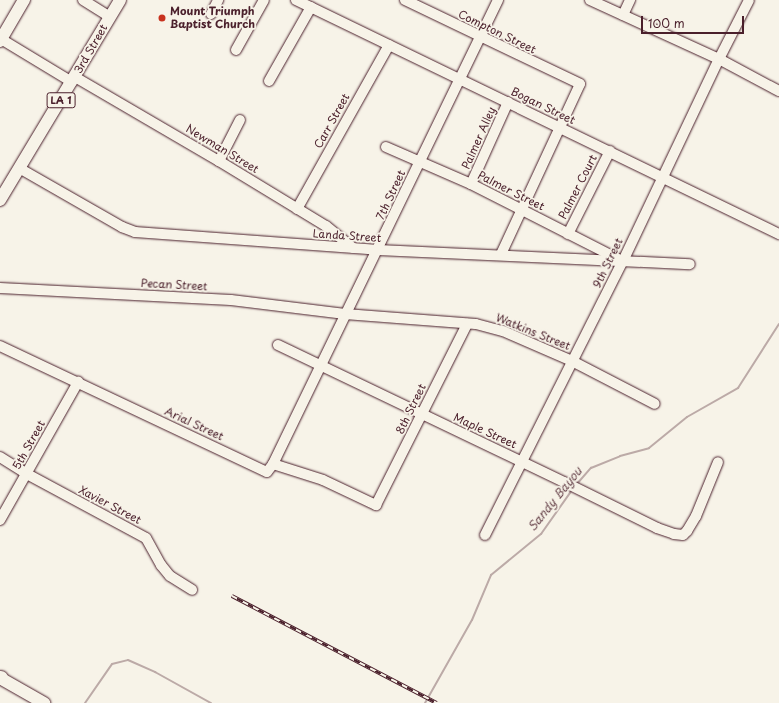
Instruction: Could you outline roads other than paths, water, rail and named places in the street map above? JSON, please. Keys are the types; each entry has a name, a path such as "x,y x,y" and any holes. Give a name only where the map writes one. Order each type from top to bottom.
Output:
{"main road":[{"path":"0,40 24,0"},
{"name":"3rd Street","path":"0,200 74,79 120,0"},
{"path":"0,679 44,703"}],"street":[{"path":"83,0 110,17"},
{"path":"211,14 218,0"},
{"path":"236,50 264,0"},
{"name":"Bogan Street","path":"296,0 779,234"},
{"name":"Compton Street","path":"405,0 580,84 560,127"},
{"name":"7th Street","path":"273,464 498,0"},
{"path":"590,0 719,59 779,91"},
{"path":"623,14 630,0"},
{"name":"9th Street","path":"485,535 623,261 748,0"},
{"path":"269,81 311,7"},
{"name":"Newman Street","path":"0,40 74,79 219,161 326,226 353,248"},
{"name":"Carr Street","path":"297,209 389,45"},
{"name":"Palmer Alley","path":"471,184 508,102"},
{"path":"219,161 240,120"},
{"path":"502,254 560,127"},
{"name":"Palmer Street","path":"386,147 471,184 623,261"},
{"name":"Palmer Court","path":"568,234 610,152"},
{"name":"Landa Street","path":"19,168 122,227 135,232 378,250 502,254 690,264"},
{"name":"Pecan Street","path":"0,288 231,300 345,314"},
{"name":"Watkins Street","path":"345,314 486,326 503,331 572,361 655,404"},
{"name":"8th Street","path":"273,464 323,480 376,505 466,324"},
{"name":"Maple Street","path":"278,345 579,489 657,528 674,534 683,535 696,516 718,462"},
{"name":"Arial Street","path":"0,346 267,472 273,464"},
{"name":"5th Street","path":"0,520 78,382"},
{"name":"Xavier Street","path":"0,457 27,474 146,538 161,565 170,576 192,590"}],"waterway":[{"name":"Sandy Bayou","path":"576,485 591,468 620,456 649,448 687,417 738,388 779,324"},
{"name":"Sandy Bayou","path":"425,703 472,620 491,575 541,534 572,490"},
{"name":"Sandy Bayou","path":"85,703 112,664 128,660 155,672 211,703"}],"railway":[{"path":"232,596 437,703"}],"place":[{"name":"Mount Triumph Baptist Church","path":"162,18"}]}
